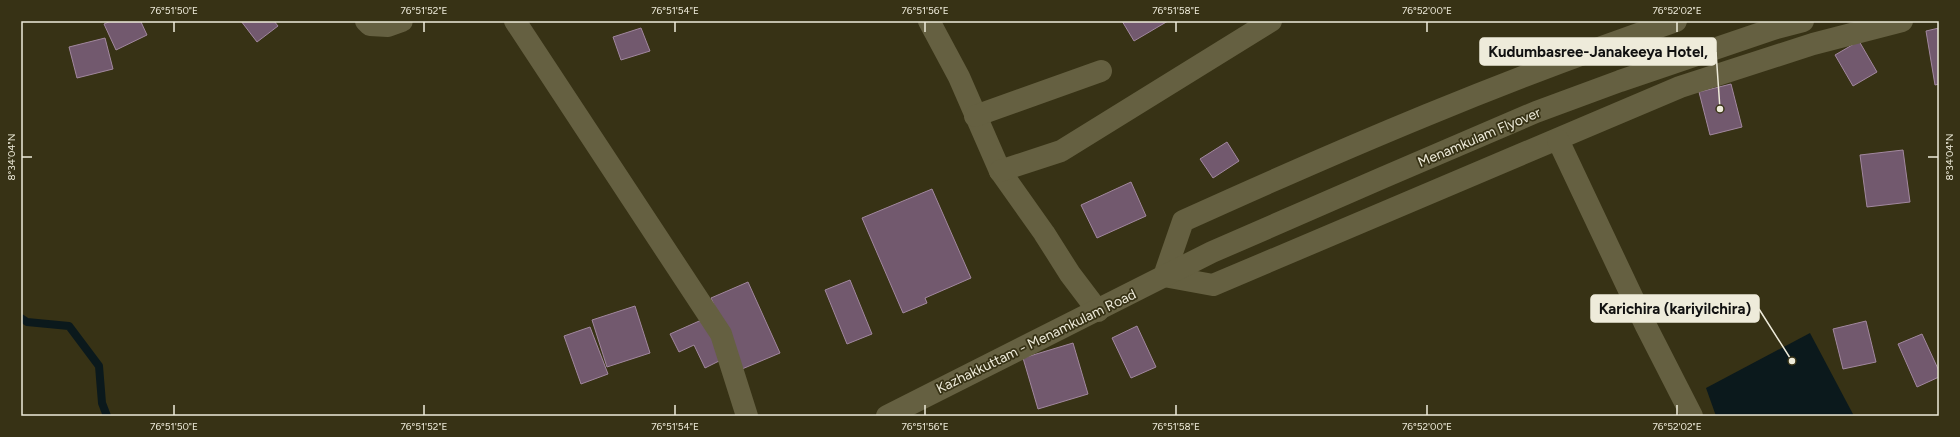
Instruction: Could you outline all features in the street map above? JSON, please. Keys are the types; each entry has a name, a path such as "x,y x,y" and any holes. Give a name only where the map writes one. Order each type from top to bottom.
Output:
{"street":[{"path":"366,21 370,25 388,26 402,21"},
{"path":"514,21 721,334 747,416"},
{"path":"1000,171 1061,151 1271,21"},
{"path":"1676,21 1606,45 1319,160 1183,221 1164,276 1213,285 1558,140 1680,86 1813,44 1902,21"},
{"name":"Menamkulam Flyover","path":"1164,276 1212,252 1536,112 1620,81 1773,29 1803,21"},
{"path":"934,23 1000,171 1044,233 1070,274 1098,311"},
{"path":"975,116 1101,71"},
{"path":"1558,140 1646,326 1692,416"},
{"name":"Kazhakkuttam - Menamkulam Road","path":"887,416 985,365 1098,311 1164,276"}],"shaded area":[{"path":"1810,333 1854,416 1716,416 1706,388"}],"building":[{"path":"111,21 144,21 141,22 147,35 116,50 104,24"},
{"path":"241,21 274,21 278,26 257,42"},
{"path":"1122,21 1168,21 1134,41"},
{"path":"641,28 650,51 621,60 613,37"},
{"path":"1939,28 1939,84 1935,85 1926,31"},
{"path":"105,38 113,69 77,78 69,47"},
{"path":"1859,41 1877,72 1853,86 1835,55"},
{"path":"1731,84 1742,127 1710,135 1699,92"},
{"path":"1227,142 1239,161 1213,178 1200,159"},
{"path":"1903,150 1910,202 1867,207 1860,155"},
{"path":"1131,182 1146,216 1097,238 1081,205"},
{"path":"932,189 971,278 925,298 927,303 903,313 862,218"},
{"path":"850,280 872,334 847,344 825,290"},
{"path":"748,282 780,353 742,369 711,298"},
{"path":"635,306 650,353 607,367 592,320"},
{"path":"706,318 725,358 705,368 694,345 679,352 670,334"},
{"path":"1866,321 1876,362 1843,369 1833,329"},
{"path":"1137,326 1156,367 1131,378 1112,338"},
{"path":"590,327 608,374 581,384 564,336"},
{"path":"1922,334 1939,371 1939,377 1917,387 1898,344"},
{"path":"1073,343 1088,394 1038,409 1023,358"}],"waterway":[{"path":"21,318 27,322 69,326 99,366 102,403 107,416"}],"place":[{"name":"Kudumbasree-Janakeeya Hotel,","path":"1720,109"},
{"name":"Karichira (kariyilchira)","path":"1792,361"}]}
